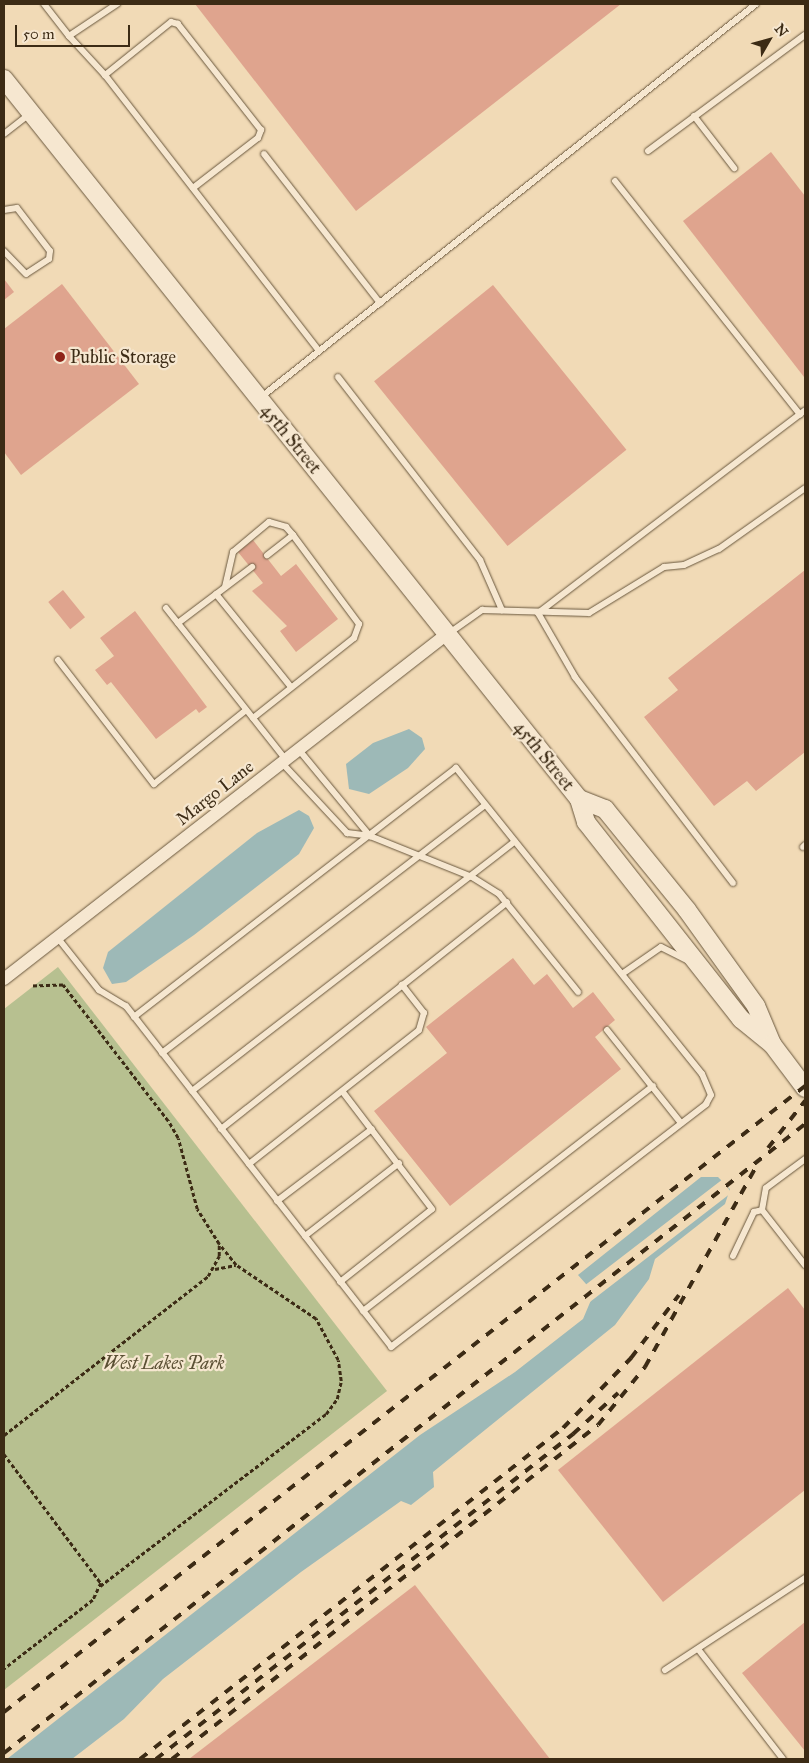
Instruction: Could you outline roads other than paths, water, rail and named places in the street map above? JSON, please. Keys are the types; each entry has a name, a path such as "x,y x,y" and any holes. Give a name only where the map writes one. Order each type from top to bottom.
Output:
{"main road":[{"name":"45th Street","path":"4,79 579,799 586,822 741,1019 772,1044"},
{"name":"45th Street","path":"579,799 605,809 687,910 756,1006 772,1044 805,1088"}],"street":[{"name":"Margo Lane","path":"4,979 448,634"}],"lane":[{"path":"44,4 69,36 104,75 319,351"},
{"path":"69,36 117,4"},
{"path":"259,399 756,4"},
{"path":"104,75 171,22 178,24 261,130 258,138 193,188"},
{"path":"648,151 805,35"},
{"path":"4,134 31,113"},
{"path":"694,116 734,168"},
{"path":"264,154 380,303"},
{"path":"538,613 803,412 615,181"},
{"path":"4,210 17,208 50,251 49,259 26,274 4,251"},
{"path":"338,377 480,560 502,610"},
{"path":"448,634 482,610 589,613 664,567 684,565 719,549 805,488"},
{"path":"225,587 233,552 269,522 286,527 359,624 354,638 252,718"},
{"path":"267,555 293,535"},
{"path":"178,623 252,566"},
{"path":"216,594 291,687"},
{"path":"166,608 329,819 347,833 370,836 472,877 507,902 578,992"},
{"path":"538,613 574,677 733,883"},
{"path":"58,660 154,784 246,710"},
{"path":"299,750 370,836"},
{"path":"57,938 99,990 134,1017 391,1347 706,1104 710,1085 456,768 134,1017"},
{"path":"162,1052 417,855 485,805"},
{"path":"192,1091 472,877 515,840"},
{"path":"221,1129 507,902"},
{"path":"622,974 662,947 701,968"},
{"path":"249,1164 407,1044 426,1019 402,985"},
{"path":"607,1030 653,1086 680,1123"},
{"path":"363,1311 653,1086"},
{"path":"340,1282 432,1209 399,1163 343,1092"},
{"path":"277,1201 372,1128"},
{"path":"805,1159 766,1188 762,1210 805,1265"},
{"path":"305,1236 399,1163"},
{"path":"733,1256 754,1212 762,1210"},
{"path":"665,1670 805,1578"},
{"path":"698,1649 783,1759"}],"water":[{"path":"409,729 422,738 425,749 408,768 369,794 349,789 346,764 373,743"},
{"path":"299,810 309,816 314,828 299,854 194,935 126,982 112,984 103,968 108,952 257,833"},
{"path":"701,1177 718,1177 730,1189 725,1204 655,1259 649,1279 615,1325 433,1472 434,1487 411,1505 401,1501 301,1572 163,1679 124,1719 72,1759 7,1759 420,1435 515,1372 583,1319 594,1293 578,1275"}],"railway":[{"path":"4,1712 805,1086"},
{"path":"768,1148 805,1101"},
{"path":"4,1753 805,1124"},
{"path":"172,1759 598,1425 645,1367 757,1165"},
{"path":"140,1759 563,1428 631,1358 679,1295"},
{"path":"156,1759 573,1434 618,1393"}],"place":[{"name":"Public Storage","path":"60,357"}],"park label":[{"name":"West Lakes Park","path":"164,1363"}]}
